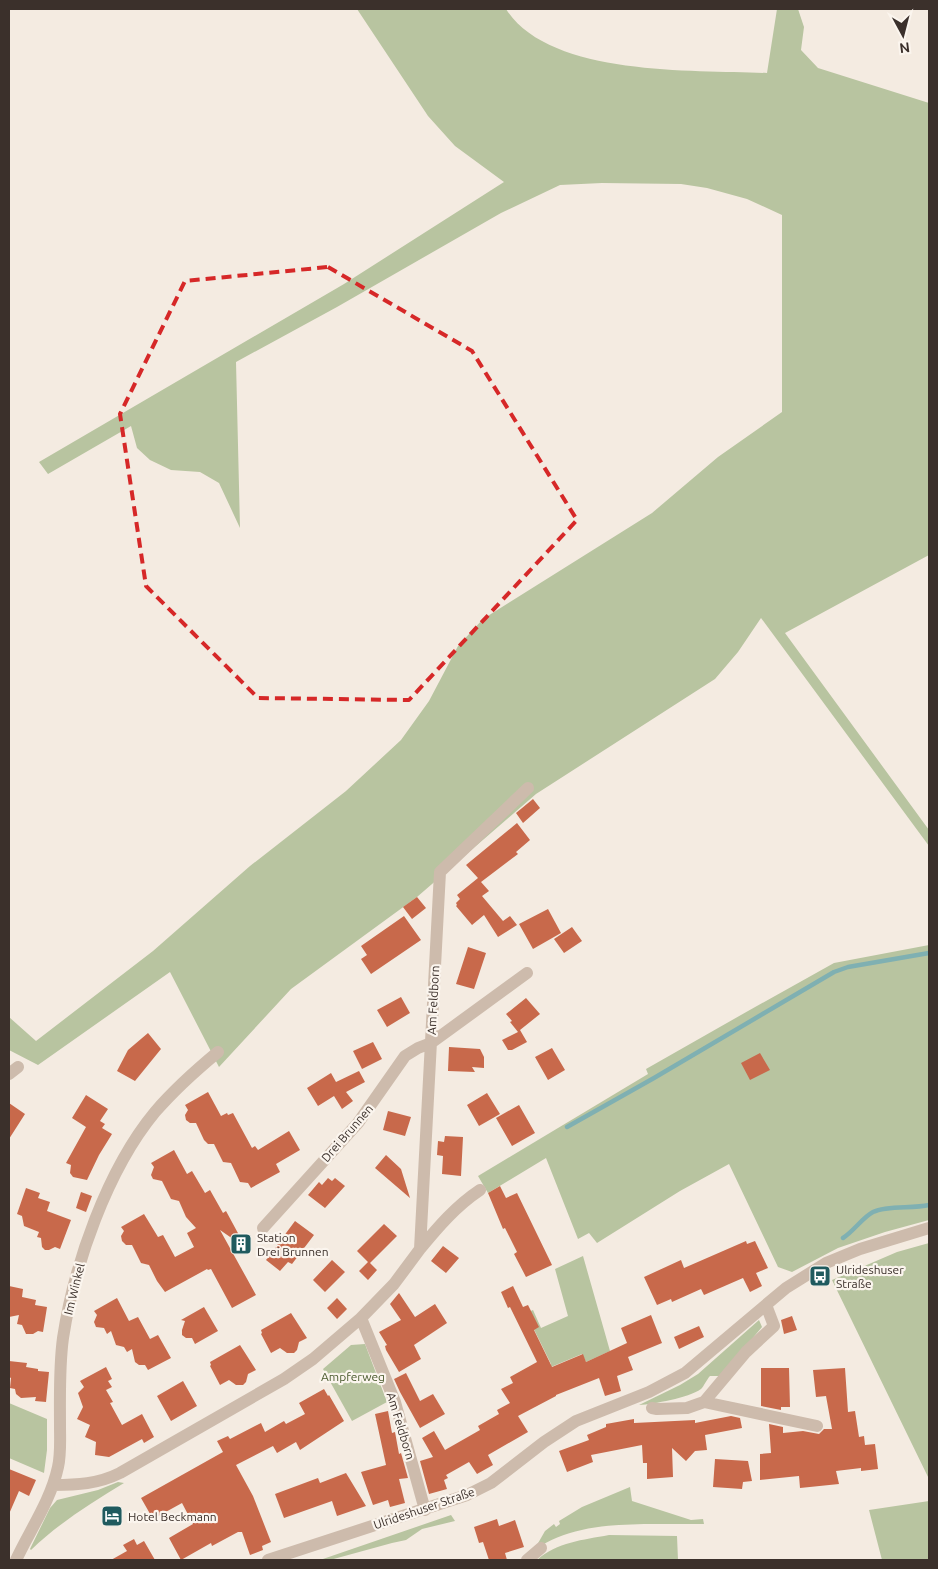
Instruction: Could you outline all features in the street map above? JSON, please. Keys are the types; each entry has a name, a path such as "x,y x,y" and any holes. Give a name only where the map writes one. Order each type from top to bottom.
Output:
{"street":[{"name":"Am Feldborn","path":"420,1249 440,872 528,788"},
{"name":"Drei Brunnen","path":"262,1228 358,1123 405,1056 431,1043 527,973"},
{"name":"Im Winkel","path":"16,1560 53,1485 58,1465 63,1338 75,1282 90,1231 102,1202 126,1156 153,1114 189,1076 218,1052"},
{"path":"53,1485 95,1483 108,1479 284,1379 313,1359 361,1318 394,1284 442,1221 480,1190"},
{"name":"Ulrideshuser Straße","path":"268,1560 467,1496 491,1483 544,1442 576,1421 649,1392 685,1373 786,1288 826,1263 860,1249 929,1228"},
{"path":"704,1402 746,1352 774,1326 766,1305"},
{"name":"Am Feldborn","path":"361,1318 395,1402 425,1510"},
{"path":"652,1408 686,1408 704,1402 818,1426"},
{"path":"527,1560 542,1548"}],"highlighted area":[{"path":"328,267 472,351 577,520 409,700 258,698 146,586 120,414 185,281"}],"green space":[{"path":"357,9 506,9 527,31 555,47 588,58 664,69 767,73 777,9 798,9 804,27 801,50 818,68 929,103 929,555 785,633 929,830 929,846 761,618 738,652 715,679 536,794 417,897 291,989 219,1067 170,972 38,1065 9,1050 9,1017 36,1041 153,951 250,866 346,791 401,740 429,701 458,646 483,619 652,513 718,457 782,412 782,215 747,199 707,188 681,184 602,183 560,185 501,213 337,307 236,362 240,528 219,483 200,472 171,470 150,460 137,448 131,426 48,474 39,462 344,284 504,182 455,146 428,116"},
{"path":"929,945 929,1220 838,1248 792,1272 778,1267 729,1164 680,1191 597,1243 589,1233 578,1239 546,1158 488,1193 478,1176 648,1074 646,1069 834,963"},
{"path":"929,1243 929,1479 832,1280 897,1252"},
{"path":"583,1256 610,1351 586,1362 582,1354 551,1367 526,1313 533,1310 541,1328 568,1316 555,1269"},
{"path":"759,1320 762,1327 721,1376 710,1376 701,1389 680,1398 639,1405 698,1374"},
{"name":"Ampferweg","path":"365,1344 387,1402 352,1421 323,1369 351,1345"},
{"path":"9,1403 47,1419 47,1450 44,1473 9,1458"},
{"path":"118,1482 124,1483 76,1514 30,1549 50,1508 57,1500 98,1490"},
{"path":"630,1487 632,1501 691,1520 703,1519 704,1524 642,1524 598,1527 558,1537 541,1546 537,1545 545,1531 554,1524 556,1527 560,1524 559,1521 582,1507"},
{"path":"929,1501 929,1560 882,1560 869,1510"},
{"path":"451,1515 455,1521 422,1529 406,1540 330,1560 320,1560"},
{"path":"609,1535 677,1536 678,1560 537,1560 562,1545"}],"building":[{"path":"533,799 540,808 523,823 516,813"},
{"path":"517,823 530,840 516,852 518,854 481,882 489,891 482,896 503,921 510,916 517,925 498,937 484,915 472,925 456,906 460,899 457,895 478,878 466,865"},
{"path":"417,897 426,908 412,919 403,907"},
{"path":"548,909 561,933 533,949 519,924"},
{"path":"404,916 421,940 371,974 361,959 367,955 361,946"},
{"path":"572,927 582,941 564,953 554,939"},
{"path":"468,947 486,953 474,989 456,984"},
{"path":"401,997 410,1013 387,1027 377,1010"},
{"path":"526,998 540,1014 520,1030 527,1042 512,1050 508,1050 502,1040 518,1032 506,1014"},
{"path":"148,1033 161,1049 135,1081 117,1071 128,1050"},
{"path":"373,1042 382,1059 362,1069 353,1051"},
{"path":"449,1047 480,1049 484,1057 484,1068 472,1067 475,1072 448,1071"},
{"path":"552,1048 565,1070 548,1080 535,1057"},
{"path":"760,1053 770,1070 750,1080 741,1063"},
{"path":"359,1071 365,1082 346,1092 353,1101 342,1109 334,1096 318,1106 307,1088 331,1073 336,1082"},
{"path":"208,1092 221,1116 233,1113 252,1148 255,1146 258,1150 289,1131 300,1150 276,1164 280,1172 251,1188 248,1183 240,1182 231,1163 223,1162 214,1144 208,1144 204,1140 196,1123 190,1123 186,1120 185,1115 188,1110 185,1105"},
{"path":"487,1093 500,1114 479,1126 467,1105"},
{"path":"86,1095 108,1109 100,1121 105,1124 102,1128 112,1134 87,1180 73,1177 70,1173 71,1165 66,1163 86,1127 72,1118"},
{"path":"9,1103 25,1114 9,1139"},
{"path":"519,1105 535,1133 512,1146 496,1118"},
{"path":"388,1111 411,1117 405,1136 383,1130"},
{"path":"445,1136 463,1137 461,1176 442,1174 443,1156 437,1155 438,1141 444,1142"},
{"path":"174,1150 187,1174 192,1171 205,1193 210,1190 223,1213 226,1211 246,1248 220,1230 256,1295 232,1308 211,1269 207,1269 165,1292 149,1265 141,1263 132,1245 126,1245 122,1241 121,1236 124,1231 121,1227 144,1214 158,1237 163,1235 175,1257 194,1247 187,1233 196,1228 186,1217 179,1201 171,1199 162,1181 153,1179 151,1175 154,1167 151,1163"},
{"path":"386,1155 401,1169 410,1198 375,1168"},
{"path":"328,1178 332,1181 335,1178 345,1186 325,1208 308,1195 319,1182 322,1185"},
{"path":"500,1186 506,1198 517,1193 552,1265 526,1277 514,1254 517,1252 505,1228 503,1229 488,1193"},
{"path":"26,1188 40,1193 38,1198 50,1202 47,1211 71,1220 60,1249 55,1247 45,1250 42,1247 41,1238 37,1237 39,1232 24,1226 22,1216 17,1214"},
{"path":"81,1192 92,1196 86,1212 76,1208"},
{"path":"295,1221 314,1235 292,1264 288,1262 280,1271 266,1260"},
{"path":"384,1224 397,1236 370,1263 377,1270 368,1280 359,1271 368,1262 357,1251"},
{"path":"746,1241 747,1244 755,1241 768,1268 756,1273 762,1286 750,1292 743,1278 704,1295 701,1289 672,1302 671,1299 657,1305 644,1277 681,1260 684,1268"},
{"path":"443,1246 459,1258 446,1273 431,1261"},
{"path":"332,1260 345,1272 325,1292 313,1280"},
{"path":"9,1286 23,1289 22,1297 36,1300 35,1305 47,1307 43,1332 38,1331 33,1334 26,1334 22,1325 17,1324 19,1315 9,1317"},
{"path":"513,1286 523,1307 528,1305 539,1327 534,1330 552,1367 583,1354 586,1362 627,1343 621,1328 651,1315 662,1343 628,1357 633,1370 617,1376 621,1391 605,1396 599,1378 556,1395 518,1416 528,1432 488,1455 493,1465 477,1474 469,1462 446,1475 448,1478 444,1480 447,1489 429,1494 420,1461 433,1457 422,1438 434,1431 445,1450 480,1430 478,1426 499,1414 497,1410 510,1403 501,1389 513,1383 510,1377 537,1362 501,1292"},
{"path":"399,1293 415,1317 435,1304 447,1323 414,1345 421,1359 399,1372 386,1350 385,1346 387,1345 379,1332 401,1320 390,1304"},
{"path":"117,1298 129,1321 138,1317 150,1339 158,1335 171,1358 148,1370 145,1365 139,1365 135,1362 132,1349 127,1352 124,1347 116,1345 111,1331 107,1334 104,1328 96,1327 94,1322 97,1315 94,1311"},
{"path":"337,1298 347,1309 337,1319 327,1308"},
{"path":"204,1307 218,1331 195,1344 192,1338 186,1338 182,1335 185,1321 181,1320"},
{"path":"291,1313 307,1338 299,1342 294,1353 287,1353 280,1348 271,1353 261,1334 261,1330"},
{"path":"792,1316 797,1330 784,1334 781,1320"},
{"path":"699,1326 704,1337 679,1349 674,1337"},
{"path":"240,1345 256,1370 248,1374 243,1385 236,1385 229,1380 220,1385 210,1366 210,1362"},
{"path":"9,1361 27,1363 26,1367 49,1372 46,1402 35,1401 36,1397 21,1398 16,1394 15,1389 10,1388"},
{"path":"106,1367 112,1379 108,1381 112,1387 106,1390 113,1402 110,1403 122,1425 142,1414 154,1437 144,1443 142,1439 109,1457 95,1455 96,1442 85,1437 90,1425 77,1419 83,1407 78,1393 84,1387 80,1381"},
{"path":"761,1368 789,1368 790,1407 781,1407 781,1410 761,1406"},
{"path":"845,1368 848,1412 855,1411 859,1437 864,1436 865,1445 875,1444 878,1469 861,1471 861,1468 836,1471 839,1484 800,1488 799,1476 760,1480 760,1454 771,1453 769,1424 783,1427 783,1433 803,1431 819,1434 824,1429 832,1429 826,1396 816,1397 813,1370"},
{"path":"406,1373 420,1401 433,1394 445,1414 420,1428 394,1379"},
{"path":"183,1381 197,1406 171,1421 157,1396"},
{"path":"324,1389 344,1421 300,1450 296,1442 277,1453 273,1446 236,1465 253,1496 271,1542 262,1546 263,1550 250,1555 242,1532 238,1532 212,1546 211,1543 181,1560 169,1538 193,1524 182,1503 153,1519 141,1498 223,1452 217,1441 228,1436 230,1439 261,1423 265,1432 284,1421 286,1424 305,1414 299,1403"},
{"path":"388,1411 392,1433 395,1432 399,1454 401,1453 408,1478 399,1479 405,1503 390,1507 388,1500 373,1505 361,1472 386,1465 375,1414"},
{"path":"731,1416 740,1418 742,1428 705,1435 707,1450 695,1451 686,1461 672,1448 673,1477 647,1479 647,1463 643,1463 642,1445 591,1455 593,1462 567,1472 559,1451 589,1440 587,1435 606,1427 606,1424 634,1419 634,1423 695,1420 695,1423"},
{"path":"715,1459 748,1461 752,1481 743,1482 742,1489 713,1487"},
{"path":"9,1469 36,1480 29,1496 19,1491 9,1514"},
{"path":"346,1473 366,1506 337,1516 332,1501 284,1518 275,1494 318,1478 320,1483"},
{"path":"497,1519 499,1526 515,1520 524,1547 505,1553 507,1560 489,1560 483,1542 479,1543 474,1527"},
{"path":"134,1539 137,1545 144,1541 155,1560 111,1560 127,1551 123,1545"}],"waterway":[{"path":"567,1127 834,972 848,967 929,953"},
{"path":"843,1238 873,1212 929,1205"}],"place":[{"name":"Station Drei Brunnen","path":"241,1244"},
{"name":"Ulrideshuser Straße","path":"820,1276"},
{"name":"Hotel Beckmann","path":"112,1516"}]}
